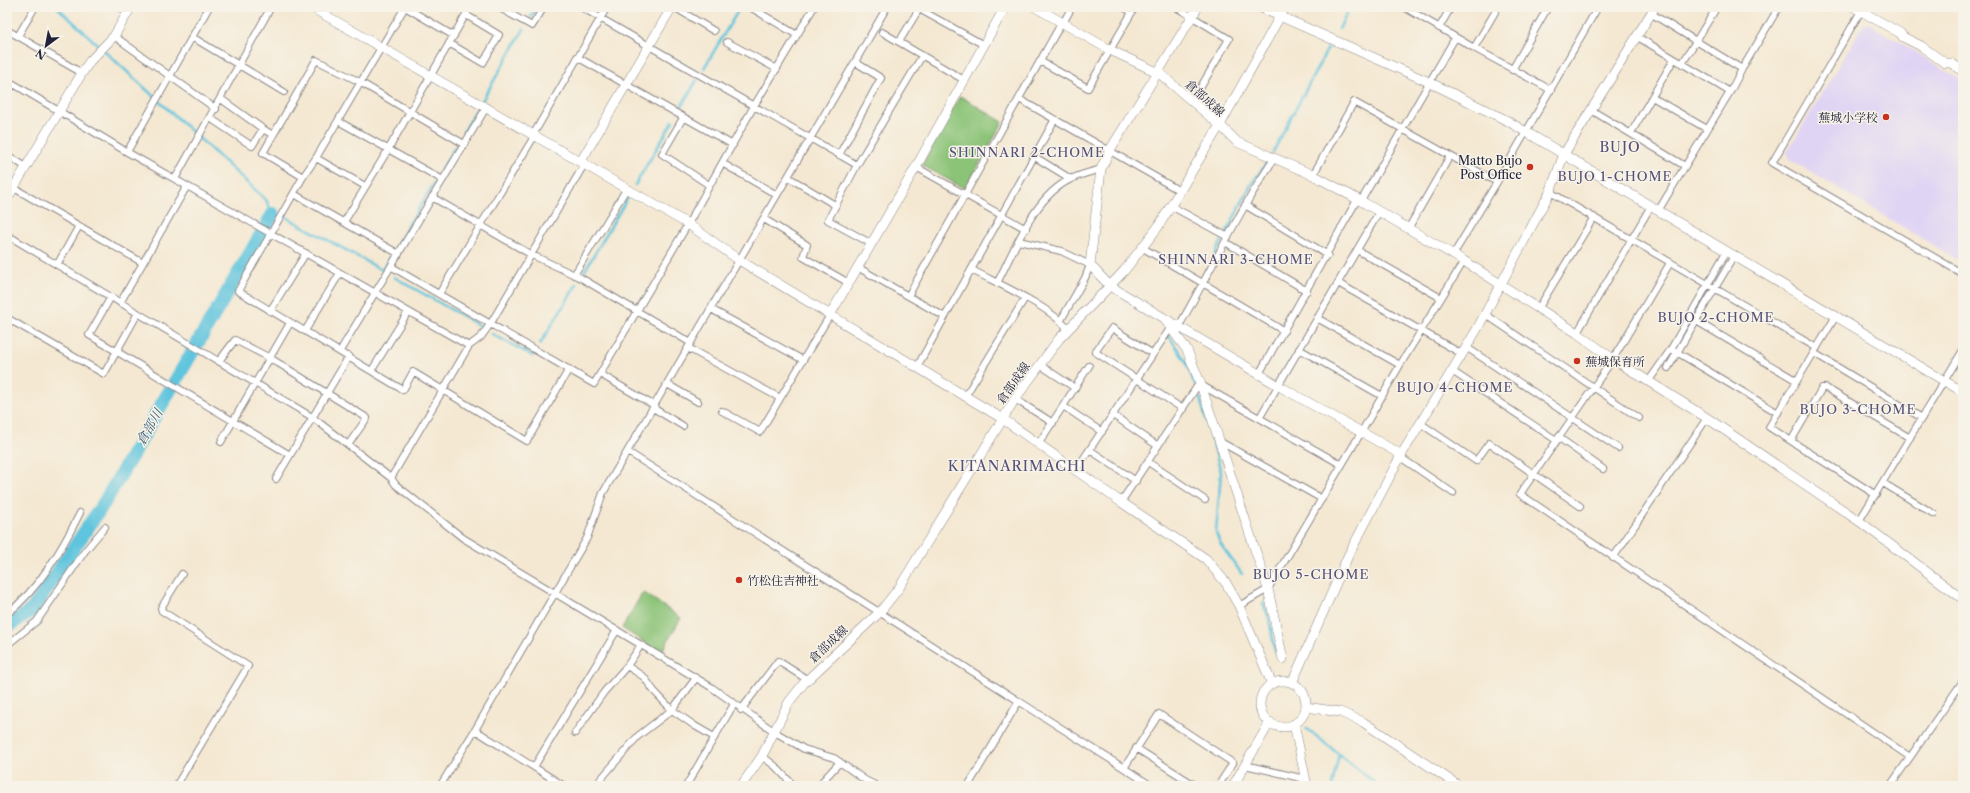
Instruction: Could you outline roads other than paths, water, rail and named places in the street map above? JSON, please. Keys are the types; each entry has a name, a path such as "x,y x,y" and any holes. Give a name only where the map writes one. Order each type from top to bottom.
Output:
{"street":[{"path":"18,36 36,7"},
{"path":"127,152 209,7"},
{"path":"175,179 216,109 271,7"},
{"path":"311,7 533,135 583,162 688,224 739,260 966,395 1003,418 1206,559 1226,583 1239,606 1272,684"},
{"path":"454,36 405,7 270,233 238,291 305,332 349,356 403,390 413,372 527,441 569,369"},
{"path":"344,222 388,150 470,7"},
{"path":"498,7 532,26 544,7"},
{"path":"581,7 649,44 857,165"},
{"path":"439,294 532,140 533,135 607,7"},
{"path":"391,478 469,346 481,337 491,323 649,44 673,7 714,31"},
{"path":"750,7 797,35"},
{"path":"392,267 594,384 638,311 754,106 814,7"},
{"path":"440,786 556,593 587,538 603,493 887,7"},
{"path":"722,411 760,432 859,268 1005,7"},
{"name":"倉部成線","path":"741,786 762,756 789,702 808,680 880,612 899,588 1014,399 1068,329 1110,286 1143,248 1171,206 1220,125 1158,73 1110,50 1035,7"},
{"path":"908,296 1062,22 1072,7"},
{"path":"1040,61 1088,88 1133,10 1123,7"},
{"path":"1176,7 1229,39 1192,102"},
{"path":"1061,320 1085,278 1090,265 1101,169 1110,150 1198,7"},
{"path":"1259,7 1429,82 1506,120 1963,392"},
{"path":"1286,7 1220,125 1237,142 1312,175 1359,200 1464,261 1500,286 1577,333 1648,382 1707,418 1859,521 1963,599"},
{"path":"1404,7 1455,38 1551,90"},
{"path":"1439,28 1451,7"},
{"path":"1474,48 1498,7"},
{"path":"1512,70 1548,7"},
{"path":"1453,255 1527,132 1598,7"},
{"path":"1682,64 1717,7"},
{"path":"1577,333 1632,241 1685,166 1779,7"},
{"path":"898,42 919,8 984,45"},
{"path":"7,199 82,73 101,49 114,36 127,9"},
{"path":"1963,71 1951,63 1945,63 1921,46 1903,37 1900,33 1859,9 1772,163 1963,274"},
{"path":"1292,683 1348,556 1401,456 1485,314 1550,192 1564,154 1636,36 1654,10 1696,41 1742,69"},
{"path":"449,43 483,63 499,35 466,15"},
{"path":"7,30 82,73"},
{"path":"882,32 964,80"},
{"path":"114,36 216,109"},
{"path":"1636,36 1730,92"},
{"path":"192,37 284,92"},
{"path":"1259,374 1359,200 1455,38"},
{"path":"727,42 777,70"},
{"path":"872,244 828,220 857,165 922,56"},
{"path":"577,57 625,86 733,145"},
{"path":"1631,133 1674,59"},
{"path":"303,177 263,153 316,60 360,82 464,144"},
{"path":"839,155 881,78 855,62"},
{"path":"7,80 127,152 469,346"},
{"path":"7,94 13,84"},
{"path":"1652,97 1707,129"},
{"path":"221,99 262,129 273,135"},
{"path":"1019,99 1180,191"},
{"path":"1312,175 1354,102 1403,128 1497,182"},
{"path":"340,351 392,267 486,108"},
{"path":"1591,110 1685,166"},
{"path":"210,118 252,146 262,129"},
{"path":"683,118 662,154 709,185"},
{"path":"917,367 1055,119"},
{"path":"338,121 443,180"},
{"path":"7,155 26,167"},
{"path":"1408,229 1450,156"},
{"path":"1035,157 1071,179"},
{"path":"316,158 365,186"},
{"path":"1076,470 1153,354 1175,326 1204,283 1245,206 1274,159"},
{"path":"722,163 777,195"},
{"path":"916,167 1026,229"},
{"path":"997,283 1036,208 1059,187 1071,179 1101,169"},
{"path":"788,177 835,205"},
{"path":"120,302 187,186"},
{"path":"14,188 143,263"},
{"path":"574,275 627,188"},
{"path":"1550,192 1670,262 1922,418"},
{"path":"294,194 399,254"},
{"path":"432,197 530,254 574,275 638,311 690,346 780,398"},
{"path":"1171,206 1307,291"},
{"path":"1245,206 1328,255"},
{"path":"1260,417 1379,212"},
{"path":"1538,309 1594,217"},
{"path":"764,219 808,245 802,257 849,283"},
{"path":"57,265 79,226"},
{"path":"7,235 256,382 312,417 391,478 396,485 463,538 696,678 775,732 804,749 840,762 877,786"},
{"path":"1019,241 1061,251 1090,265 1110,286 1161,315 1175,326 1279,386 1362,431 1401,456 1453,493"},
{"path":"1143,248 1284,331"},
{"path":"1357,250 1441,298"},
{"path":"270,311 306,253"},
{"path":"1668,368 1678,353 1707,285 1730,254"},
{"path":"1648,382 1714,289 1730,254"},
{"path":"1239,606 1268,589 1400,365 1464,261"},
{"path":"1670,262 1613,359 1557,438 1520,494 1910,758"},
{"path":"859,268 946,317"},
{"path":"972,270 1061,320 1068,329"},
{"path":"305,332 340,273"},
{"path":"1338,283 1421,331 1464,350 1618,448"},
{"path":"111,297 89,336 176,389 290,455"},
{"path":"966,395 1024,298"},
{"path":"711,309 803,360"},
{"path":"372,370 408,312"},
{"path":"7,318 104,374 138,313"},
{"path":"1485,314 1639,418"},
{"path":"1836,316 1769,427 1876,495"},
{"path":"1317,318 1400,365"},
{"path":"1693,319 1797,381"},
{"path":"221,442 290,323"},
{"path":"1175,326 1201,384 1268,589 1283,659"},
{"path":"1153,354 1112,328 1095,352 1183,409"},
{"path":"219,361 234,340 270,358 367,418 348,444"},
{"path":"1300,350 1382,396"},
{"path":"1671,350 1778,413"},
{"path":"1859,521 1883,484 1963,350"},
{"path":"276,478 349,356"},
{"path":"1040,364 1075,388"},
{"path":"1039,443 1089,366"},
{"path":"1452,371 1603,469"},
{"path":"600,374 682,426"},
{"path":"667,384 698,402"},
{"path":"1122,502 1158,446 1201,384"},
{"path":"1201,384 1342,464"},
{"path":"1791,441 1822,388 1826,388 1910,438"},
{"path":"1014,399 1053,423"},
{"path":"1063,406 1102,432"},
{"path":"1113,415 1158,446"},
{"path":"1613,558 1707,418"},
{"path":"1420,423 1476,461 1489,443 1580,506"},
{"path":"1219,441 1322,499"},
{"path":"1090,450 1136,481"},
{"path":"628,452 1152,786"},
{"path":"1148,462 1205,500"},
{"path":"1883,484 1934,514"},
{"path":"7,614 29,594 68,538 80,513"},
{"path":"7,645 37,621 85,551 105,528"},
{"path":"176,786 248,666 162,612 161,608 182,574"},
{"path":"534,767 617,630"},
{"path":"575,733 604,692 627,666 641,645"},
{"path":"741,710 778,661 808,680"},
{"path":"627,666 644,677 654,691 672,710 714,737"},
{"path":"598,786 600,780 638,736 672,710 696,678"},
{"path":"1282,681 1292,683 1302,690 1306,701 1306,707 1302,717 1294,724 1282,727 1265,718 1261,706 1263,693 1272,684 1282,681"},
{"path":"1890,786 1963,681"},
{"path":"968,786 1019,700"},
{"path":"686,786 734,704"},
{"path":"1306,707 1340,712 1363,722 1459,786"},
{"path":"1124,768 1159,714 1233,763 1218,786"},
{"path":"1233,786 1270,722"},
{"path":"1245,765 1306,782 1294,724"},
{"path":"475,730 564,786"},
{"path":"1136,748 1196,786"},
{"path":"762,756 775,766 794,786"},
{"path":"818,786 840,762"}],"waterway":[{"path":"57,7 266,200 273,214 286,217 382,270 390,257"},
{"path":"531,17 537,7"},
{"path":"1339,29 1350,7"},
{"path":"704,68 739,9"},
{"path":"482,101 524,29"},
{"path":"1273,152 1328,48"},
{"path":"680,109 697,80"},
{"path":"463,133 476,110"},
{"path":"635,185 673,121"},
{"path":"441,170 455,147"},
{"path":"1226,233 1252,183 1265,166 1266,161"},
{"path":"397,245 434,183"},
{"path":"584,272 628,197"},
{"name":"倉部川","path":"7,627 33,609 104,503 273,214"},
{"path":"1214,256 1222,241"},
{"path":"394,277 480,326"},
{"path":"540,344 577,284"},
{"path":"492,334 533,356"},
{"path":"1169,336 1186,362 1195,384"},
{"path":"1200,398 1221,472 1216,533 1221,545 1242,574"},
{"path":"1263,603 1269,618 1275,651"},
{"path":"1306,728 1379,786"},
{"path":"1332,786 1339,754"}],"place":[{"name":"蕪城小学校","path":"1886,117"},
{"name":"Matto Bujo Post Office","path":"1530,167"},
{"name":"蕪城保育所","path":"1577,361"},
{"name":"竹松住吉神社","path":"739,580"}],"district":[{"name":"BUJO","path":"1620,147"},
{"name":"SHINNARI 2-CHOME","path":"1027,152"},
{"name":"BUJO 1-CHOME","path":"1615,176"},
{"name":"SHINNARI 3-CHOME","path":"1236,259"},
{"name":"BUJO 2-CHOME","path":"1716,317"},
{"name":"BUJO 4-CHOME","path":"1455,387"},
{"name":"BUJO 3-CHOME","path":"1858,409"},
{"name":"KITANARIMACHI","path":"1017,466"},
{"name":"BUJO 5-CHOME","path":"1311,574"}]}
